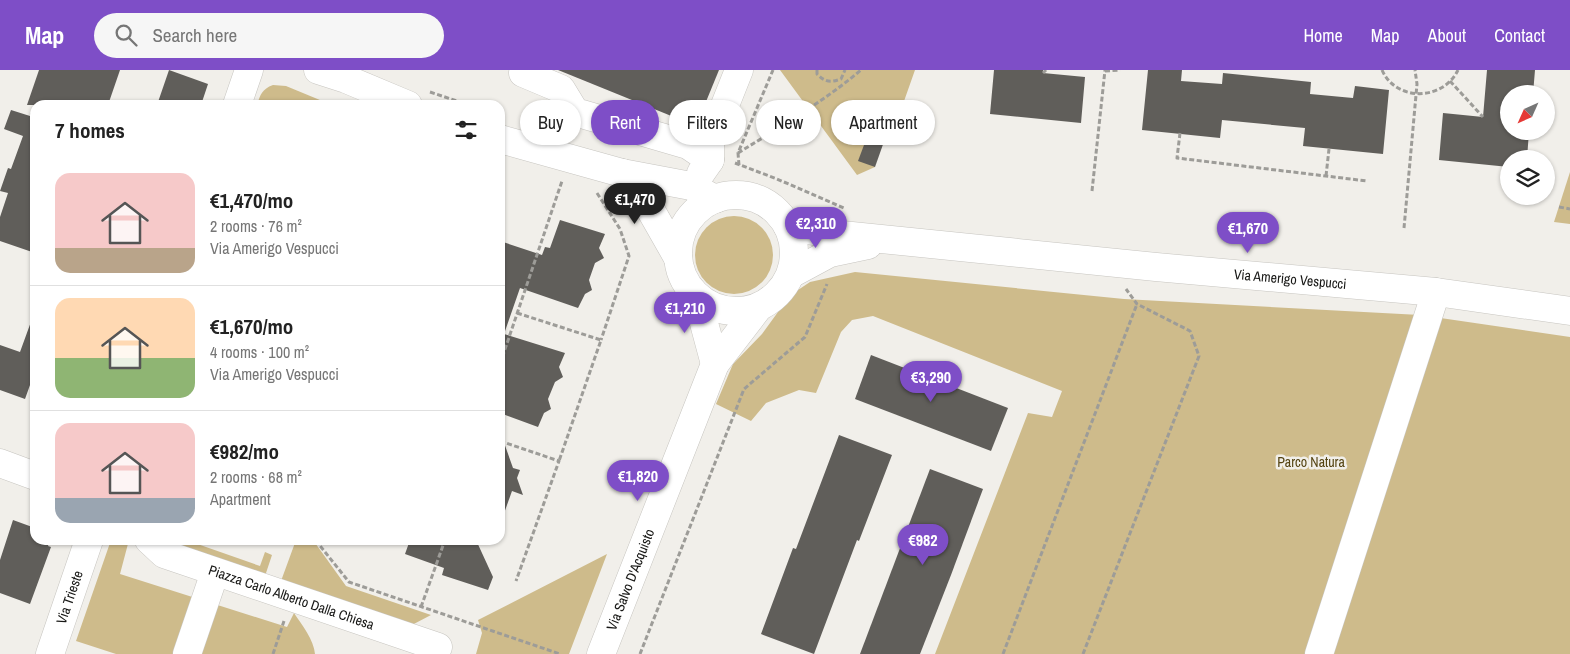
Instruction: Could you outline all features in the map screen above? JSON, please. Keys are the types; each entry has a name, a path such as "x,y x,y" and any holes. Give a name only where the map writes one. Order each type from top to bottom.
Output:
{"street":[{"path":"239,100 249,70"},
{"path":"318,70 346,79 396,100"},
{"path":"691,186 710,160 710,143 739,70"},
{"path":"523,73 560,89 574,112 688,145 710,160"},
{"path":"505,141 622,173 691,186 715,199"},
{"name":"Via Amerigo Vespucci","path":"622,173 649,207 678,258 684,280 697,297 716,308 737,312 758,308 772,300 783,288 791,274 795,250 788,227 776,210 757,199 736,195 715,199 699,208 686,222 679,239 678,258"},
{"name":"Via Amerigo Vespucci","path":"788,227 832,234 1156,267 1436,292 1570,311"},
{"name":"Via Amerigo Vespucci","path":"791,274 830,253 870,244 920,242"},
{"path":"692,291 701,312 715,364"},
{"path":"1319,654 1436,292"},
{"name":"Via Salvo D'Acquisto","path":"601,654 715,364 758,308"},
{"path":"0,463 30,474"},
{"name":"Via Trieste","path":"50,654 87,545"},
{"name":"Piazza Carlo Alberto Dalla Chiesa","path":"153,545 164,554 438,647"},
{"path":"187,654 215,572"}],"path":[{"path":"739,165 738,153 773,70"},
{"path":"817,70 817,74 824,80 831,82 840,78 845,70"},
{"path":"738,153 817,104 861,70"},
{"path":"1092,190 1104,70 1120,70"},
{"path":"1382,70 1384,75 1393,84 1404,91 1416,94 1429,94 1440,89 1450,82 1458,70"},
{"path":"1404,228 1417,84 1414,70"},
{"path":"1450,82 1483,117"},
{"path":"1180,133 1177,158 1367,181"},
{"path":"1326,176 1330,149"},
{"path":"505,349 569,160"},
{"path":"516,581 629,256 620,229 597,193 569,160"},
{"path":"710,160 739,165 849,209"},
{"path":"1559,207 1570,209"},
{"path":"640,654 744,389 805,336 827,286 830,253"},
{"path":"1003,654 1137,304 1190,330 1199,356 1083,654"},
{"path":"517,313 601,340"},
{"path":"505,443 559,461"},
{"path":"319,545 349,582 560,654"},
{"path":"422,607 443,545"},
{"path":"273,654 294,599"}],"green space":[{"path":"780,70 915,70 904,100 831,100 831,140 821,126 821,100 802,100"},
{"path":"273,85 286,86 320,100 258,100 266,88"},
{"path":"835,145 875,145 875,167 857,175"},
{"path":"1570,172 1570,224 1554,222"},
{"path":"726,216 742,216 756,222 767,233 773,247 773,263 767,277 756,288 742,294 726,294 712,288 701,277 695,263 695,247 701,233 712,222"},
{"name":"Parco Natura","path":"855,272 1124,299 1420,315 1570,337 1570,654 935,654 1028,413 1052,417 1062,391 873,316 852,320 841,332 816,393 799,390 766,403 751,421 716,404 733,364 762,334 786,301 795,292 810,282"},
{"path":"109,545 128,545 120,574 287,627 294,613 310,638 315,654 116,654 76,641"},
{"path":"177,545 200,545 260,566 265,552 272,555 265,576"},
{"path":"294,545 317,545 346,586 431,615 410,626 281,581"},
{"path":"607,554 569,654 476,654 482,633 478,620"}],"building":[{"path":"39,70 120,70 110,100 30,100 30,105 27,105"},
{"path":"169,70 208,84 203,100 159,100"},
{"path":"558,70 719,70 707,100 669,100 669,115 659,111 659,100 632,100"},
{"path":"994,70 1043,70 1043,73 1085,77 1081,123 990,114"},
{"path":"1148,70 1182,70 1181,81 1222,84 1223,73 1311,82 1310,94 1353,98 1355,86 1389,90 1383,154 1303,146 1305,128 1222,120 1220,138 1142,130"},
{"path":"1487,70 1535,70 1534,85 1500,85 1500,140 1528,140 1528,150 1500,150 1500,166 1439,160 1443,113 1483,117"},
{"path":"11,110 30,116 30,251 0,241 0,217 8,193 0,191 8,168 11,169 23,136 4,129"},
{"path":"864,145 883,145 875,167 858,161"},
{"path":"560,220 605,234 599,248 604,258 595,263 589,280 592,290 585,294 578,308 520,288 505,331 505,243 542,255 545,247 550,248"},
{"path":"30,324 30,385 25,399 0,390 0,345 20,352"},
{"path":"505,334 565,353 559,367 563,377 555,382 548,399 551,409 544,413 538,427 505,415"},
{"path":"871,355 1008,408 991,451 855,399"},
{"path":"839,435 892,455 859,541 857,540 814,654 761,634 793,548 796,549"},
{"path":"505,445 513,468 520,470 517,478 523,495 512,491 505,511"},
{"path":"930,469 983,489 951,575 920,654 860,654"},
{"path":"13,520 30,526 30,545 48,545 51,547 30,604 0,593 0,560"},
{"path":"408,545 478,545 493,577 488,590 442,575 444,568 405,554"}]}
